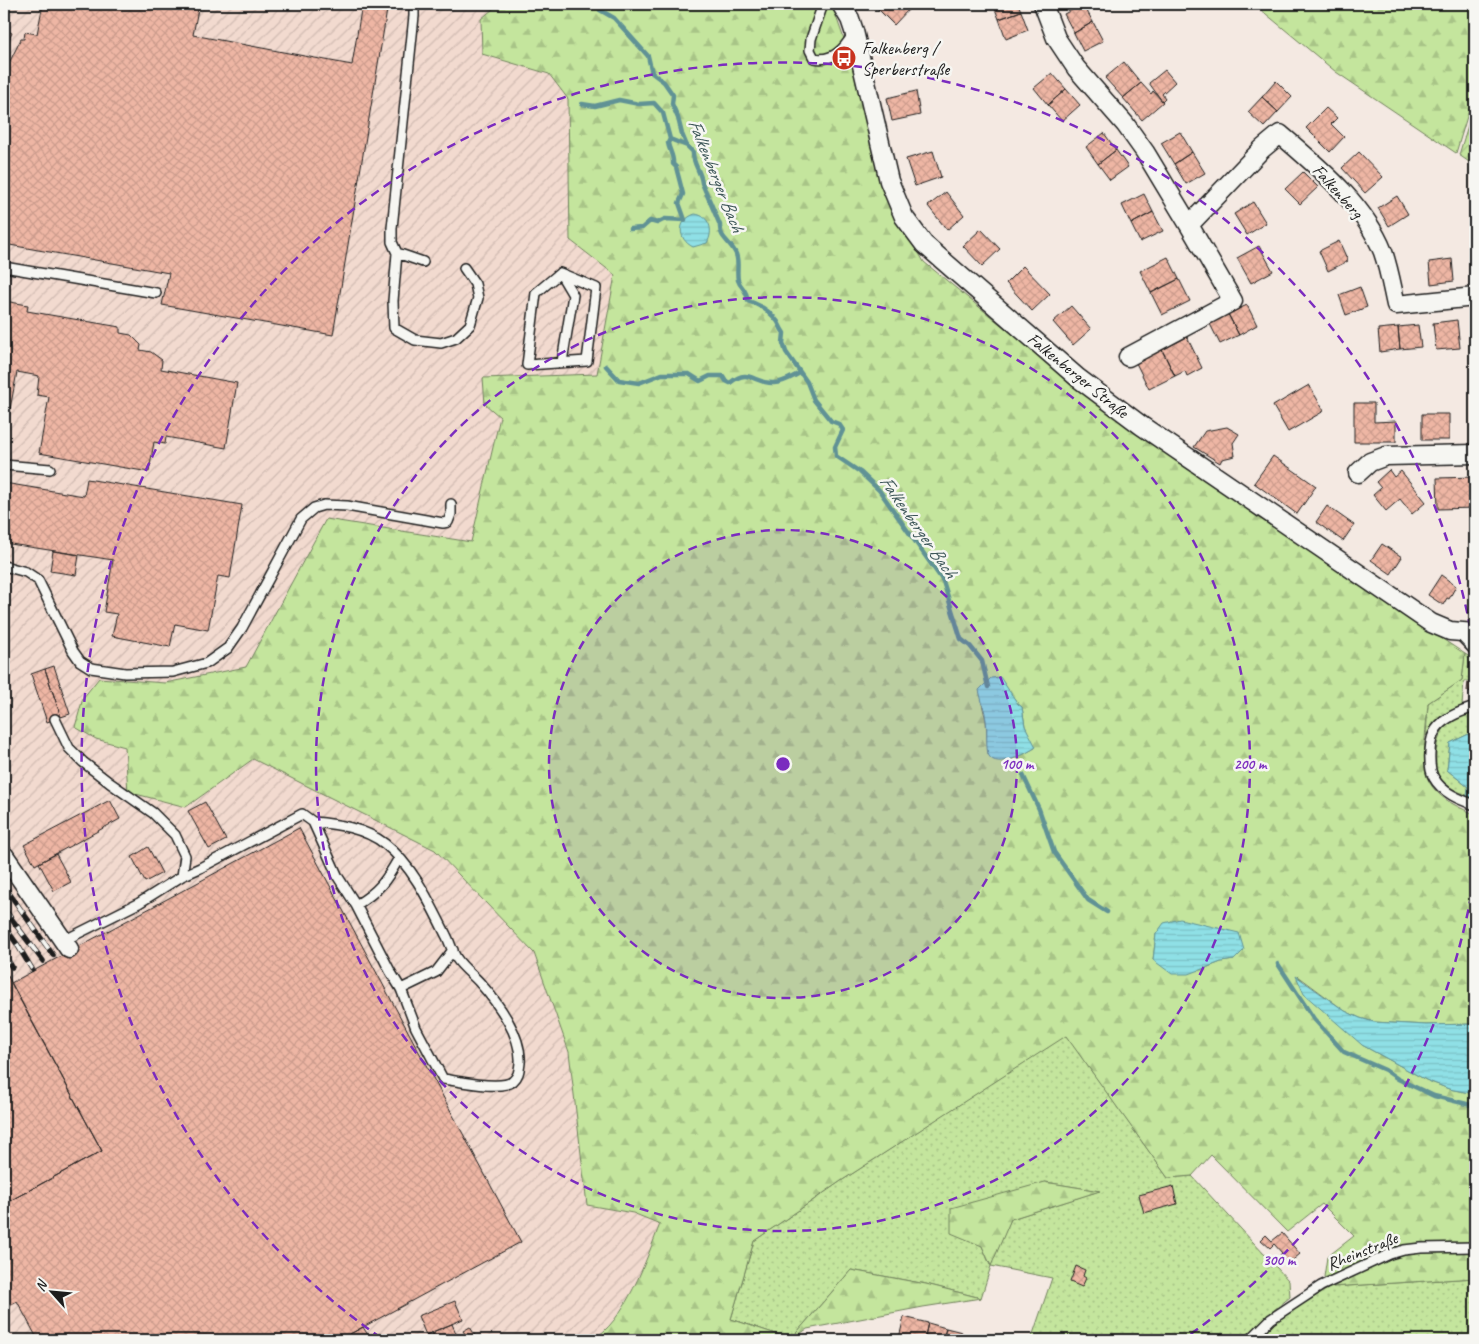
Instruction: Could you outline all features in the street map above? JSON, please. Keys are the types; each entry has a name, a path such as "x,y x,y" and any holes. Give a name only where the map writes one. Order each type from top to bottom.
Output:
{"street":[{"name":"Falkenberger Straße","path":"842,4 854,31 889,181 904,217 924,244 1078,378 1142,426 1424,618 1444,630 1457,632"},
{"path":"1043,4 1056,38 1076,68 1125,124 1145,152 1233,301 1128,357"},
{"name":"Falkenberg","path":"1189,225 1262,149 1280,134 1338,188 1360,213 1383,252 1396,305 1475,297"},
{"path":"1358,473 1370,462 1386,456 1475,454"},
{"path":"1457,632 1475,633"},
{"path":"4,855 66,945"}],"lane":[{"path":"414,4 392,228 392,242 397,253 393,301 394,328 415,340 441,343 456,338 470,325 478,298 475,284 464,268"},
{"path":"823,4 811,39 810,50 814,58 823,59 836,55 846,45 854,31"},
{"path":"397,253 423,262"},
{"path":"4,266 156,293"},
{"path":"560,273 573,295 562,362"},
{"path":"560,273 596,288 586,361 527,365 536,293 560,273"},
{"path":"4,465 50,470"},
{"path":"4,566 26,572 38,580 73,651 80,661 91,668 125,673 173,672 207,663 228,648 242,628 288,539 301,519 314,508 324,505 347,506 443,523 448,522 451,514 451,504"},
{"path":"1457,632 1475,651"},
{"path":"1475,707 1447,718 1434,733 1430,746 1433,778 1440,786 1458,799 1475,805"},
{"path":"55,719 69,748 83,762 153,813 175,835 185,856 182,876"},
{"path":"66,945 182,876 302,814 313,822 338,877 356,905 401,989 416,1028 443,1079 495,1085 508,1084 515,1080 519,1073 520,1058 513,1030 482,985 457,959 428,900 410,870 387,845 376,837 332,824 313,822"},
{"path":"356,905 370,897 385,882 399,858"},
{"path":"401,989 436,972 453,950"},
{"name":"Rheinstraße","path":"1250,1340 1271,1319 1321,1286 1390,1254 1421,1248 1475,1247"}],"shaded area":[{"path":"4,4 499,4 481,19 482,54 549,74 568,99 570,240 615,275 597,374 483,378 500,416 472,542 326,519 246,667 165,683 99,678 96,739 125,747 186,807 253,758 435,850 534,953 569,1052 587,1205 633,1213 661,1224 636,1285 616,1317 599,1337 591,1340 4,1340"}],"green space":[{"path":"499,4 832,5 855,70 884,192 924,262 1082,391 1282,532 1465,654 1462,680 1428,703 1424,762 1427,777 1435,790 1447,800 1475,814 1475,1024 1426,1025 1374,1022 1345,1011 1298,976 1362,1045 1426,1080 1449,1089 1475,1094 1475,1278 1331,1287 1324,1277 1327,1257 1354,1236 1322,1204 1287,1232 1211,1155 1192,1176 1168,1178 1066,1036 841,1181 754,1241 731,1319 791,1339 851,1270 926,1284 981,1298 807,1329 791,1340 591,1340 603,1332 624,1305 641,1271 660,1224 633,1213 587,1205 569,1052 534,953 435,850 253,759 186,807 128,792 125,747 96,739 75,727 83,698 99,678 165,683 246,667 326,519 471,542 500,417 485,404 483,378 597,374 615,275 570,240 568,99 549,74 482,54 481,19","holes":["999,677 1022,707 1025,726 1035,748 1020,756 988,754 986,721 982,704","1156,934 1234,960 1221,962 1203,969 1153,960"]},
{"path":"1254,4 1475,4 1475,90 1456,153 1336,72"},
{"path":"1475,102 1475,166 1459,155"},
{"path":"1465,654 1475,660 1475,681 1464,681 1462,706 1441,717 1426,736 1428,703 1462,680"},
{"path":"1475,712 1473,732 1450,743 1447,770 1468,787 1475,746 1475,798 1450,787 1442,780 1436,768 1436,754 1439,737 1447,726 1452,721"},
{"path":"1066,1035 1168,1178 1192,1176 1289,1281 1290,1297 1268,1315 1244,1340 1031,1340 1052,1278 991,1266 981,1298 926,1284 851,1270 791,1339 731,1319 754,1241 841,1181","holes":["1045,1182 1099,1191 1011,1219 990,1265 982,1246"]},
{"path":"1045,1182 1100,1191 1011,1219 991,1266 982,1246 951,1233 951,1208"},
{"path":"1475,1278 1475,1340 1254,1340 1278,1319 1331,1287"}],"water":[{"path":"695,214 700,215 707,221 710,234 707,243 693,247 684,239 681,230 685,221"},
{"path":"1000,677 1022,707 1025,726 1036,747 1005,761 993,760 989,756 987,724 979,690 991,678"},
{"path":"1473,732 1471,749 1475,746 1475,798 1467,796 1468,787 1447,770 1450,743"},
{"path":"1180,919 1239,933 1244,950 1234,960 1221,962 1189,974 1172,974 1153,960 1156,934 1164,923"},
{"path":"1296,976 1345,1011 1374,1022 1426,1025 1475,1024 1475,1094 1449,1089 1426,1080 1362,1045 1304,994"}],"building":[{"path":"43,4 199,4 193,35 352,65 362,4 388,4 333,335 162,305 169,273 4,244 4,73 21,39 24,39 25,32 37,34"},
{"path":"883,4 904,4 909,9 894,25 878,9"},
{"path":"993,4 1018,4 1021,11 999,19"},
{"path":"1083,4 1093,22 1074,33 1064,14"},
{"path":"1021,11 1028,30 1006,39 999,19"},
{"path":"1093,22 1103,41 1083,51 1074,33"},
{"path":"4,29 12,33 4,51"},
{"path":"1124,62 1141,83 1123,98 1105,78"},
{"path":"1165,70 1175,82 1162,94 1165,98 1162,101 1149,83"},
{"path":"1052,73 1066,89 1048,105 1034,88"},
{"path":"1276,81 1292,97 1278,112 1262,97"},
{"path":"1141,83 1151,94 1153,91 1163,102 1142,120 1123,98"},
{"path":"1066,89 1080,105 1062,121 1048,105"},
{"path":"916,91 920,115 892,121 887,98"},
{"path":"1262,97 1278,112 1264,127 1248,112"},
{"path":"1326,108 1337,118 1331,124 1344,137 1330,152 1306,128"},
{"path":"1180,132 1192,152 1174,164 1161,143"},
{"path":"1104,133 1116,150 1098,164 1086,147"},
{"path":"1116,150 1128,167 1110,180 1098,164"},
{"path":"933,151 941,177 915,186 906,159"},
{"path":"1192,152 1205,173 1186,184 1174,164"},
{"path":"1359,152 1383,177 1365,193 1342,168"},
{"path":"1303,172 1318,187 1300,204 1285,189"},
{"path":"946,192 964,215 947,230 928,206"},
{"path":"1144,194 1153,212 1131,224 1122,205"},
{"path":"1397,196 1408,214 1389,226 1378,208"},
{"path":"1253,202 1266,223 1247,235 1234,214"},
{"path":"1153,212 1163,231 1140,242 1131,224"},
{"path":"981,229 1000,249 982,266 963,246"},
{"path":"1339,241 1348,261 1328,271 1319,251"},
{"path":"1259,246 1273,271 1251,283 1237,258"},
{"path":"1168,257 1179,279 1151,293 1140,271"},
{"path":"1452,259 1454,281 1431,284 1429,262"},
{"path":"1023,266 1050,294 1032,311 1006,283"},
{"path":"1179,279 1190,301 1162,315 1151,293"},
{"path":"1360,287 1367,307 1346,315 1339,295"},
{"path":"4,301 28,305 27,311 120,327 120,333 131,335 141,345 140,350 151,352 162,360 161,369 237,383 226,448 166,437 165,444 154,442 149,472 39,453 49,397 37,395 39,376 17,372 7,425 4,424"},
{"path":"1247,305 1257,325 1239,335 1228,314"},
{"path":"1071,306 1091,329 1073,345 1053,322"},
{"path":"1228,314 1239,335 1220,344 1210,324"},
{"path":"1457,320 1460,348 1436,350 1433,323"},
{"path":"1418,325 1421,347 1400,349 1398,327"},
{"path":"1398,327 1400,349 1380,352 1378,329"},
{"path":"1187,337 1202,368 1187,376 1185,371 1175,376 1162,350"},
{"path":"1162,350 1175,376 1149,389 1136,363"},
{"path":"1309,385 1324,411 1288,432 1273,406"},
{"path":"1354,403 1374,403 1374,422 1396,421 1396,442 1354,442"},
{"path":"1422,414 1449,414 1449,440 1422,440"},
{"path":"1227,427 1239,434 1233,443 1235,456 1222,459 1220,463 1194,447 1205,431"},
{"path":"1273,456 1316,486 1297,514 1254,483"},
{"path":"1389,470 1394,477 1401,471 1426,502 1412,514 1400,499 1386,511 1373,495 1381,488 1376,482"},
{"path":"1475,477 1475,508 1438,509 1437,478"},
{"path":"87,479 242,505 230,578 218,576 208,630 175,624 170,647 112,636 117,614 104,612 113,560 4,543 4,483 84,496"},
{"path":"1327,506 1354,525 1343,541 1316,522"},
{"path":"1382,544 1402,557 1391,574 1371,560"},
{"path":"53,551 79,555 76,575 50,571"},
{"path":"1441,575 1456,586 1449,599 1447,598 1443,605 1428,595"},
{"path":"54,666 70,714 61,717 45,669"},
{"path":"45,669 61,717 47,722 31,674"},
{"path":"1468,682 1475,683 1475,692 1467,691"},
{"path":"110,800 120,819 35,865 24,845"},
{"path":"205,802 226,840 209,849 188,811"},
{"path":"299,828 521,1242 339,1340 38,1340 17,1301 4,1308 4,1204 102,1151 11,983"},
{"path":"148,847 162,873 145,882 132,857"},
{"path":"56,854 71,882 54,891 39,863"},
{"path":"4,969 102,1151 4,1204"},
{"path":"1173,1186 1177,1204 1144,1213 1139,1195"},
{"path":"1282,1233 1300,1254 1288,1264 1274,1244 1270,1248 1261,1240 1266,1235 1272,1241"},
{"path":"1076,1266 1085,1270 1083,1276 1086,1278 1082,1287 1070,1282"},
{"path":"455,1301 463,1319 426,1335 418,1316"},
{"path":"904,1317 928,1323 924,1340 899,1338"},
{"path":"928,1323 946,1328 943,1340 924,1340"},
{"path":"452,1324 459,1340 435,1340 432,1332"},
{"path":"363,1327 371,1340 339,1340"},
{"path":"470,1327 478,1340 469,1340 463,1331"},
{"path":"946,1328 962,1332 960,1340 943,1340"}],"waterway":[{"name":"Falkenberger Bach","path":"600,10 614,18 648,56 652,73 664,82 673,95 672,104 682,134 687,146 693,152 694,160 720,225 721,233 736,255 738,280 746,293 748,301 765,309 778,322 784,333 783,343 786,352 807,382 814,400 831,421 839,424 843,430 835,447 836,456 860,472 879,490 943,581 961,639 970,646 982,661 988,687"},
{"path":"582,104 595,106 619,100 639,104 654,103 663,113 670,139 687,146"},
{"path":"630,229 642,228 650,221 657,223 665,219 685,220 679,203 683,194 668,143 670,139"},
{"path":"606,366 619,380 639,383 662,374 689,374 700,381 710,376 723,376 730,383 737,378 747,376 767,383 777,383 800,373"},
{"name":"Falkenberger Bach","path":"1023,775 1039,809 1054,852 1088,900 1107,912"},
{"name":"Falkenberger Bach","path":"1278,964 1314,1019 1344,1052 1385,1070 1398,1079 1434,1096 1475,1106"}],"railway":[{"path":"4,886 53,955"},
{"path":"4,909 43,961"},
{"path":"4,926 32,969"},
{"path":"4,954 12,967"}],"place":[{"name":"Falkenberg / Sperberstraße","path":"844,58"}]}
